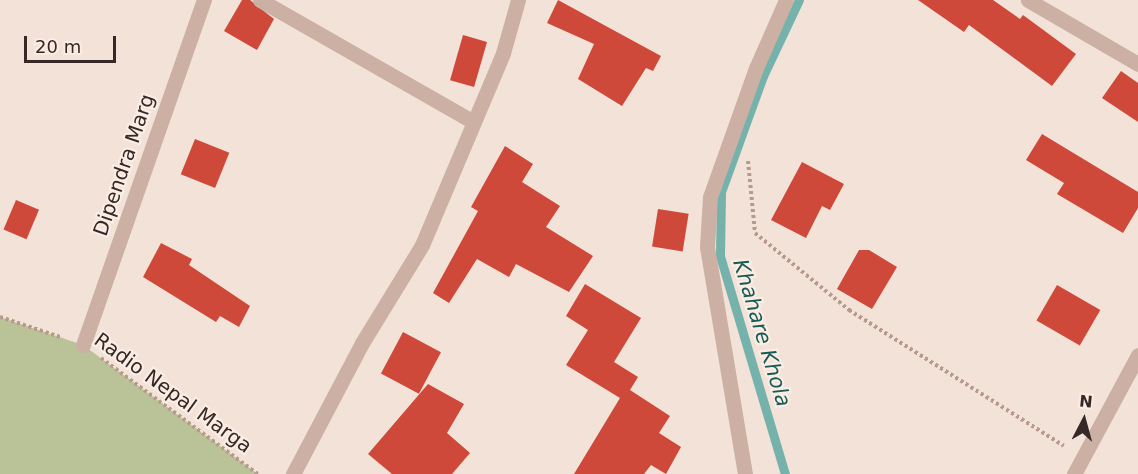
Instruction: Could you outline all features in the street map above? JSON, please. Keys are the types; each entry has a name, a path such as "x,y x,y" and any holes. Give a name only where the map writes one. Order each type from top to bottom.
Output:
{"street":[{"name":"Dipendra Marg","path":"83,345 204,0"},
{"path":"260,0 472,121"},
{"path":"293,474 362,343 422,244 472,121 503,53 518,0"},
{"path":"745,474 707,247 710,197 756,68 786,0"},
{"path":"1028,0 1138,64"},
{"path":"1074,474 1138,355"}],"path":[{"path":"748,157 755,233 849,310 1083,458"},
{"name":"Radio Nepal Marga","path":"0,317 83,345 258,474"}],"green space":[{"path":"0,317 83,345 258,474 0,474"}],"building":[{"path":"242,0 250,0 274,19 257,50 224,31"},
{"path":"558,0 661,56 653,71 646,68 622,106 578,79 594,44 547,23"},
{"path":"918,0 993,0 1020,19 1023,15 1076,54 1052,86 969,25 964,32"},
{"path":"463,35 487,42 474,87 450,80"},
{"path":"1121,71 1138,83 1138,122 1102,98"},
{"path":"1042,134 1138,192 1138,208 1123,233 1057,194 1064,183 1026,160"},
{"path":"195,139 229,153 215,188 181,174"},
{"path":"505,146 533,164 522,182 560,206 546,227 593,256 569,292 516,264 509,277 477,259 449,303 433,293 478,211 471,207"},
{"path":"802,162 844,184 830,210 822,206 806,238 771,220"},
{"path":"16,200 39,210 27,239 3,229"},
{"path":"658,209 689,214 683,251 652,247"},
{"path":"161,243 192,259 189,265 250,306 239,327 220,316 216,322 143,277"},
{"path":"859,250 869,250 897,267 872,309 837,289"},
{"path":"585,284 641,318 614,362 638,377 630,390 670,416 659,433 681,447 666,474 651,465 644,474 574,474 620,398 566,365 588,330 566,316"},
{"path":"1057,285 1100,310 1080,346 1036,321"},
{"path":"403,332 441,352 419,394 381,373"},
{"path":"428,384 464,404 447,433 470,453 452,474 392,474 368,454"}],"waterway":[{"name":"Khahare Khola","path":"785,474 720,256 721,192 763,76 799,0"}]}
